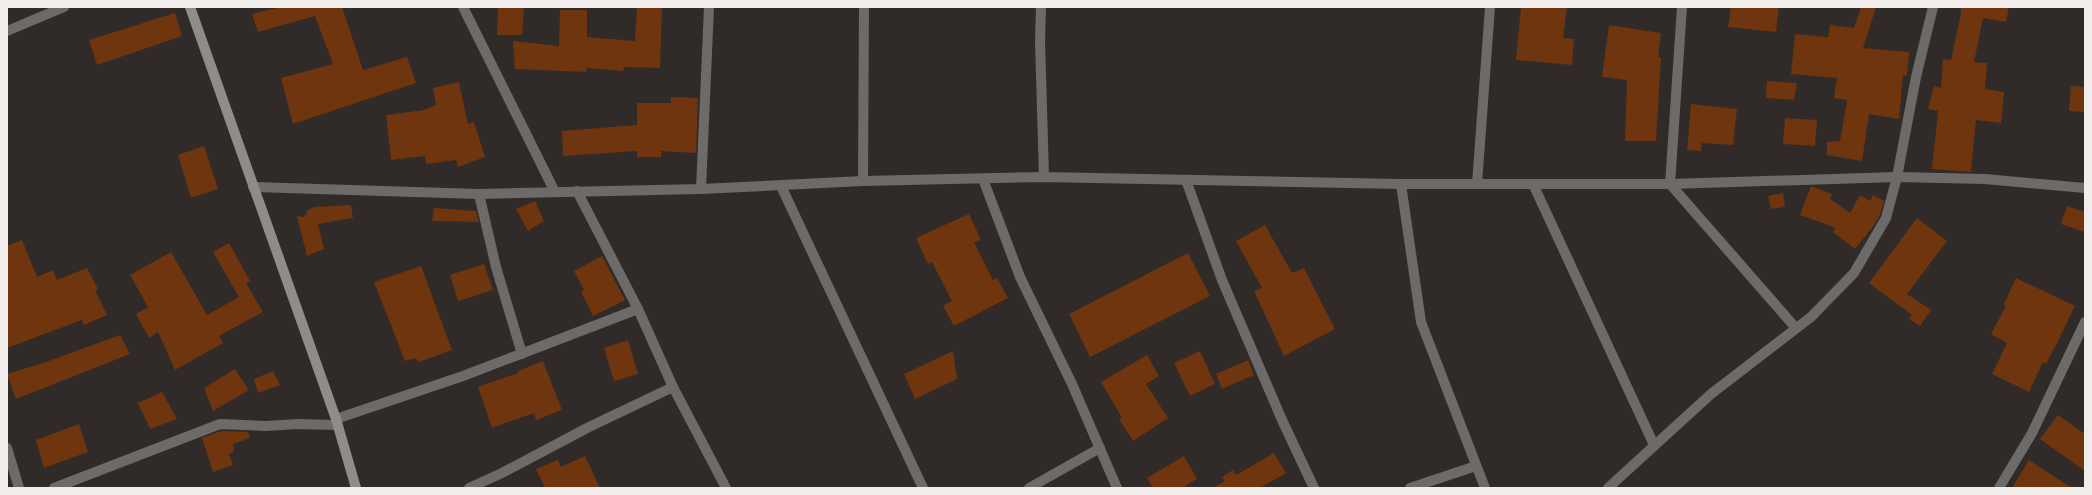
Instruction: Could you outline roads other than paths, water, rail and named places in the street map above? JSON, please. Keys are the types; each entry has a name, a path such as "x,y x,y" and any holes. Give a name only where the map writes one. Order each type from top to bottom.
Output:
{"main road":[{"path":"190,7 336,422 356,488"}],"street":[{"path":"7,31 64,7"},
{"path":"462,7 555,192"},
{"path":"701,189 709,7"},
{"path":"862,181 864,7"},
{"path":"1041,7 1040,41 1044,177"},
{"path":"1477,184 1490,7"},
{"path":"1682,7 1670,184 1795,327"},
{"path":"1608,488 1711,394 1795,327 1811,317 1854,273 1886,218 1897,177 1916,77 1933,7"},
{"path":"253,187 478,194 701,189 862,181 1044,177 1401,184 1670,184 1897,177 1985,179 2085,188"},
{"path":"983,179 1020,278 1072,384 1117,488"},
{"path":"1186,180 1222,280 1282,420 1314,488"},
{"path":"1401,184 1421,322 1476,466 1486,488"},
{"path":"1533,184 1654,446"},
{"path":"781,186 923,488"},
{"path":"578,191 638,309 673,387 726,488"},
{"path":"478,194 504,296 522,354"},
{"path":"54,488 220,424 266,426 336,422 522,354 638,309"},
{"path":"1999,488 2032,433 2085,322"},
{"path":"469,488 502,473 589,426 673,387"},
{"path":"7,448 19,488"},
{"path":"1029,488 1100,448"},
{"path":"1410,488 1476,466"}]}
